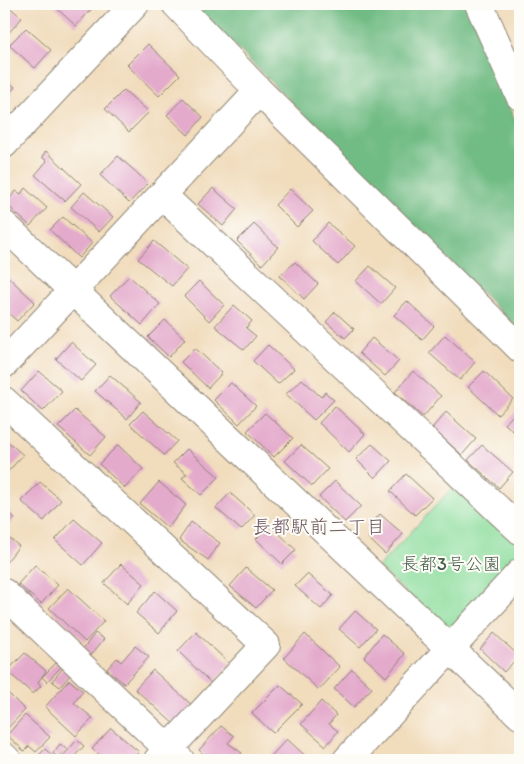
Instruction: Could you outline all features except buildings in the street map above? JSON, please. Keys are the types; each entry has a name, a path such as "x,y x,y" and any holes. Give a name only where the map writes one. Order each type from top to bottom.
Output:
{"street":[{"path":"4,144 135,4"},
{"path":"176,4 259,91 520,348"},
{"path":"479,4 520,96"},
{"path":"4,364 259,91"},
{"path":"162,195 520,530"},
{"path":"4,225 520,715"},
{"path":"4,401 266,645 169,757 4,592"},
{"path":"347,760 520,573"}],"green space":[{"path":"193,4 468,4 520,132 520,331"},
{"name":"長都3号公園","path":"456,484 520,542 520,565 453,636 378,567"}],"district":[{"name":"長都駅前二丁目","path":"319,526"}]}
